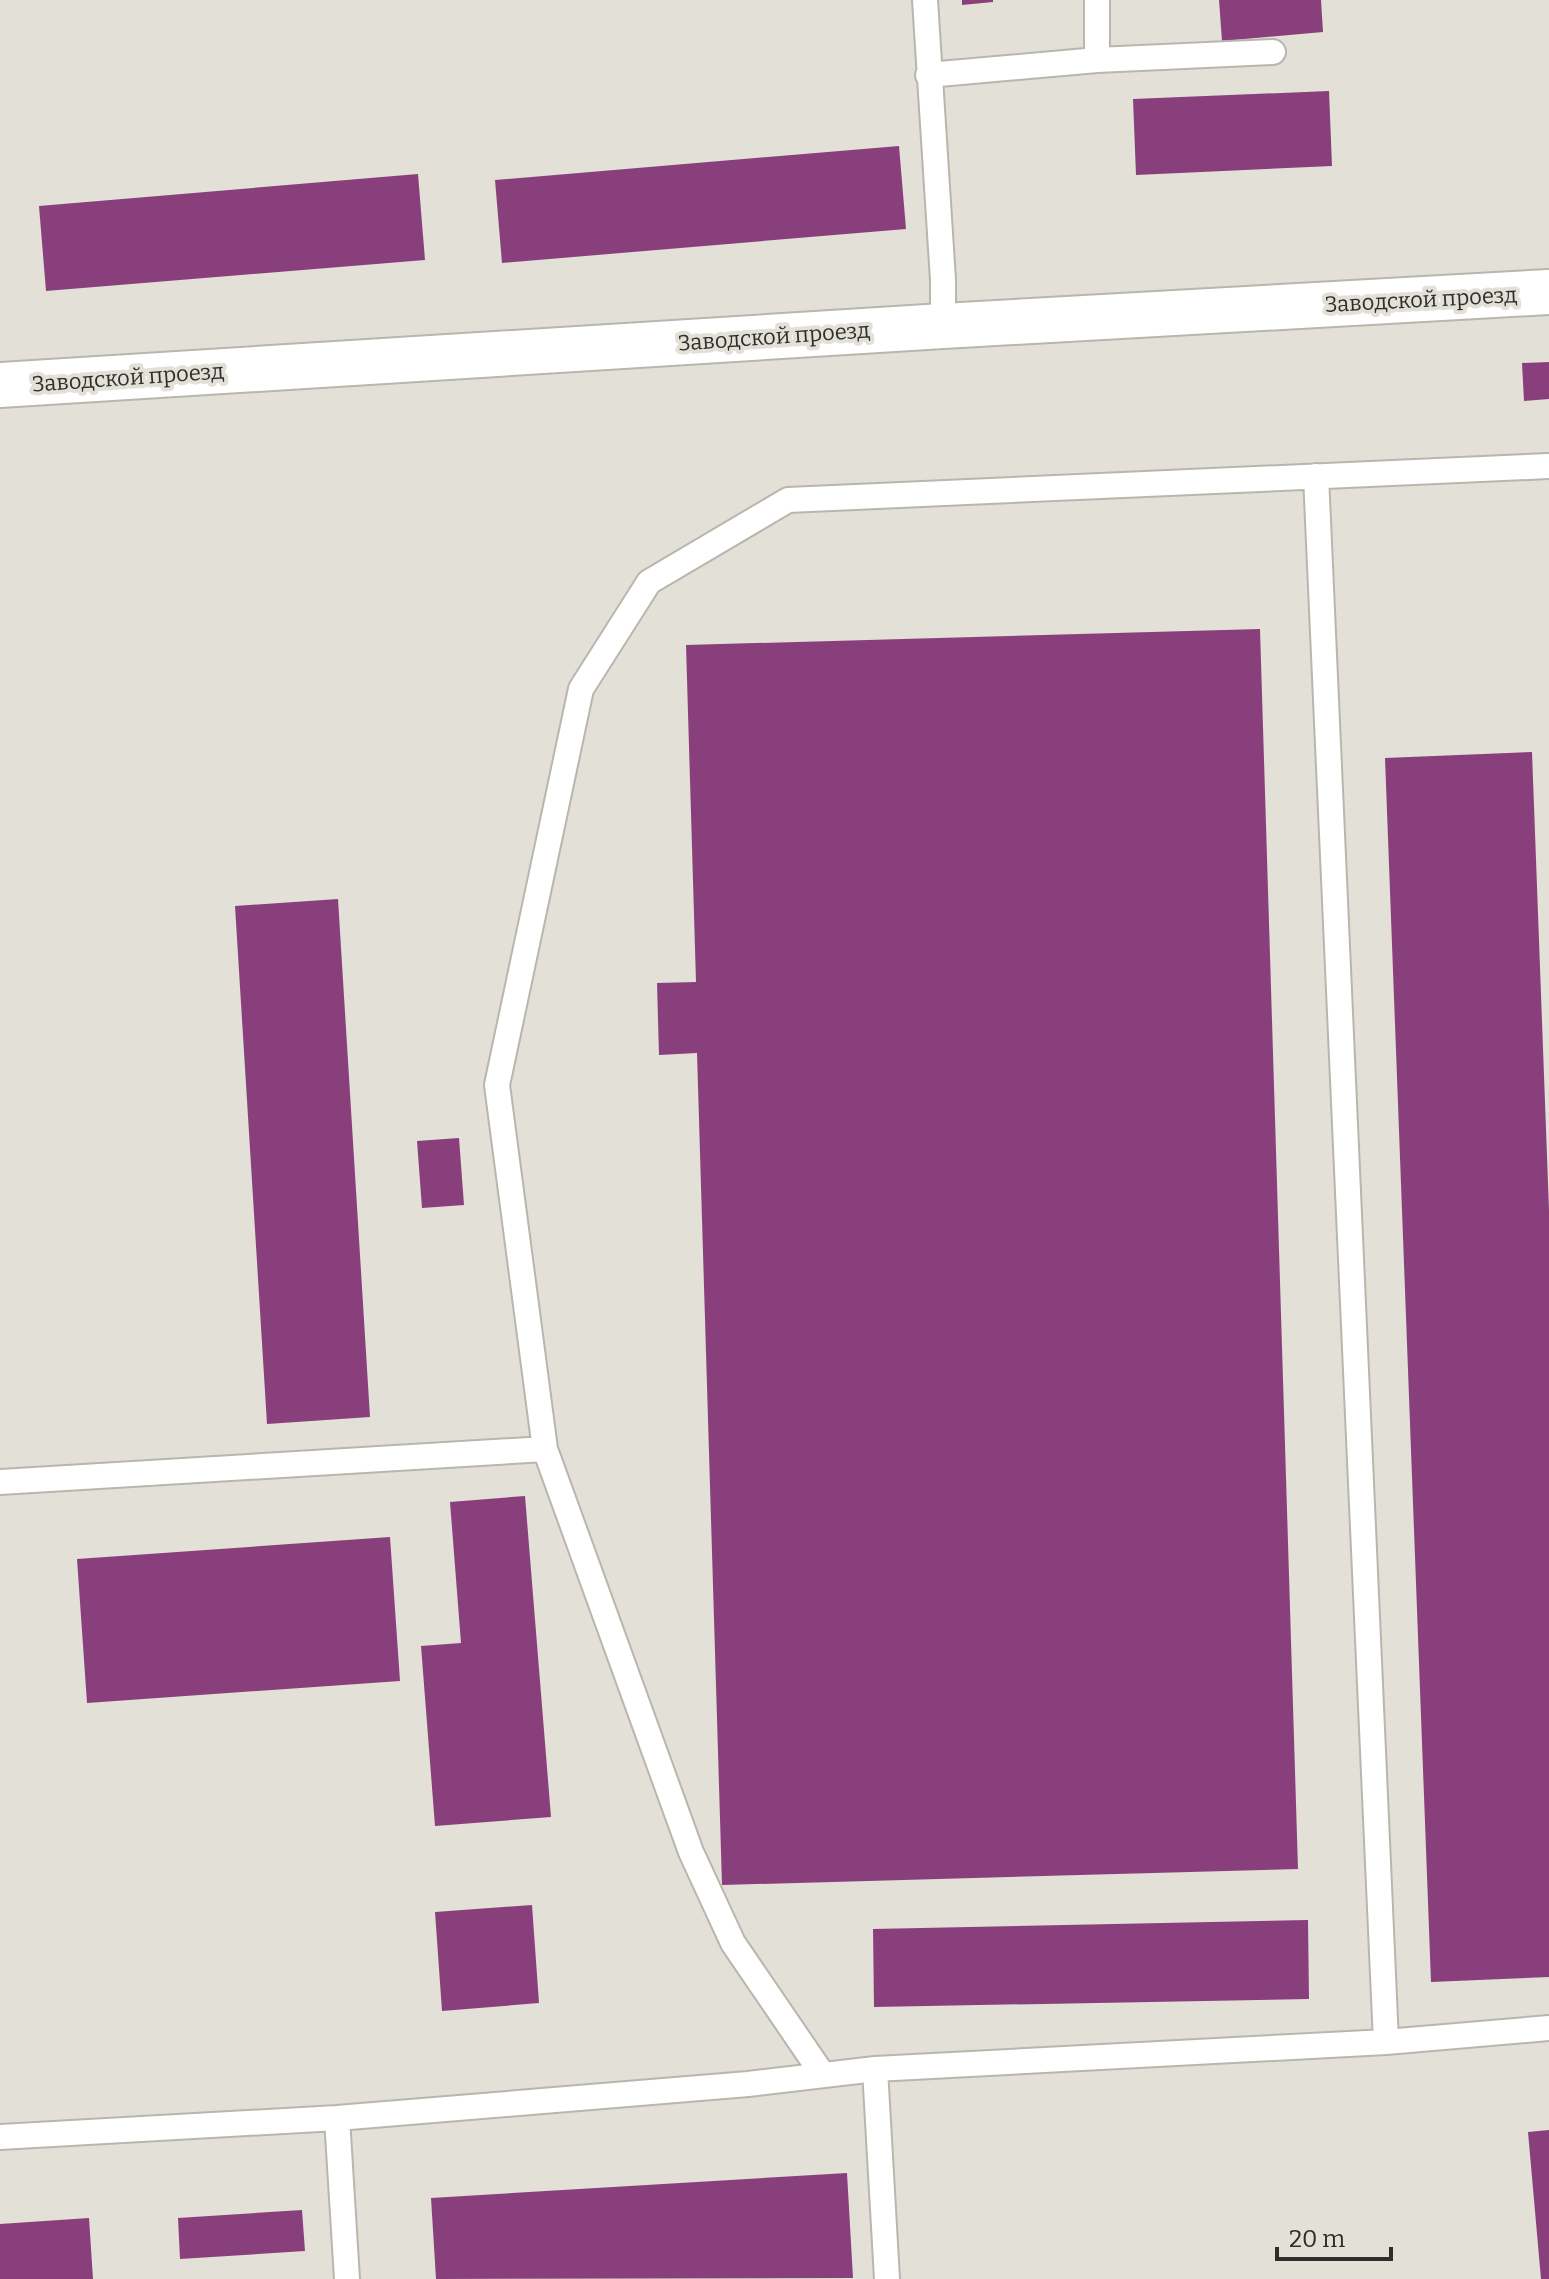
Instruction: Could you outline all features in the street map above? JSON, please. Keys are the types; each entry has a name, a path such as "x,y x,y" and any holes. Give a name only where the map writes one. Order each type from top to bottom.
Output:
{"street":[{"name":"Заводской проезд","path":"0,385 1549,292"}],"lane":[{"path":"925,0 943,280 943,326"},
{"path":"1097,0 1097,60"},
{"path":"928,75 1097,60 1273,52"},
{"path":"823,2075 733,1943 691,1852 545,1449 497,1085 581,689 649,582 788,500 1549,466"},
{"path":"1316,476 1386,2042"},
{"path":"0,1482 545,1449"},
{"path":"0,2137 337,2118 748,2084 875,2069 1386,2042 1549,2028"},
{"path":"875,2069 887,2279"},
{"path":"337,2118 347,2279"}],"building":[{"path":"962,0 993,0 993,2 962,5"},
{"path":"1219,0 1321,0 1323,32 1222,41"},
{"path":"1329,91 1332,166 1136,175 1133,99"},
{"path":"899,146 906,229 502,263 495,180"},
{"path":"418,174 425,260 46,291 39,206"},
{"path":"1549,362 1549,399 1524,401 1522,363"},
{"path":"1260,629 1298,1869 722,1885 697,1053 659,1055 657,983 696,982 686,645"},
{"path":"1532,752 1549,1210 1549,1977 1431,1982 1385,758"},
{"path":"338,899 370,1417 267,1424 235,906"},
{"path":"459,1138 464,1205 422,1208 417,1141"},
{"path":"525,1496 551,1817 435,1826 421,1646 461,1643 450,1502"},
{"path":"390,1537 400,1681 87,1703 77,1559"},
{"path":"532,1905 539,2003 442,2011 435,1912"},
{"path":"1308,1920 1309,1999 874,2007 873,1929"},
{"path":"1549,2130 1549,2279 1541,2279 1528,2132"},
{"path":"847,2173 853,2278 436,2279 431,2198"},
{"path":"302,2210 305,2251 180,2259 178,2218"},
{"path":"89,2218 93,2279 0,2279 0,2224"}]}
